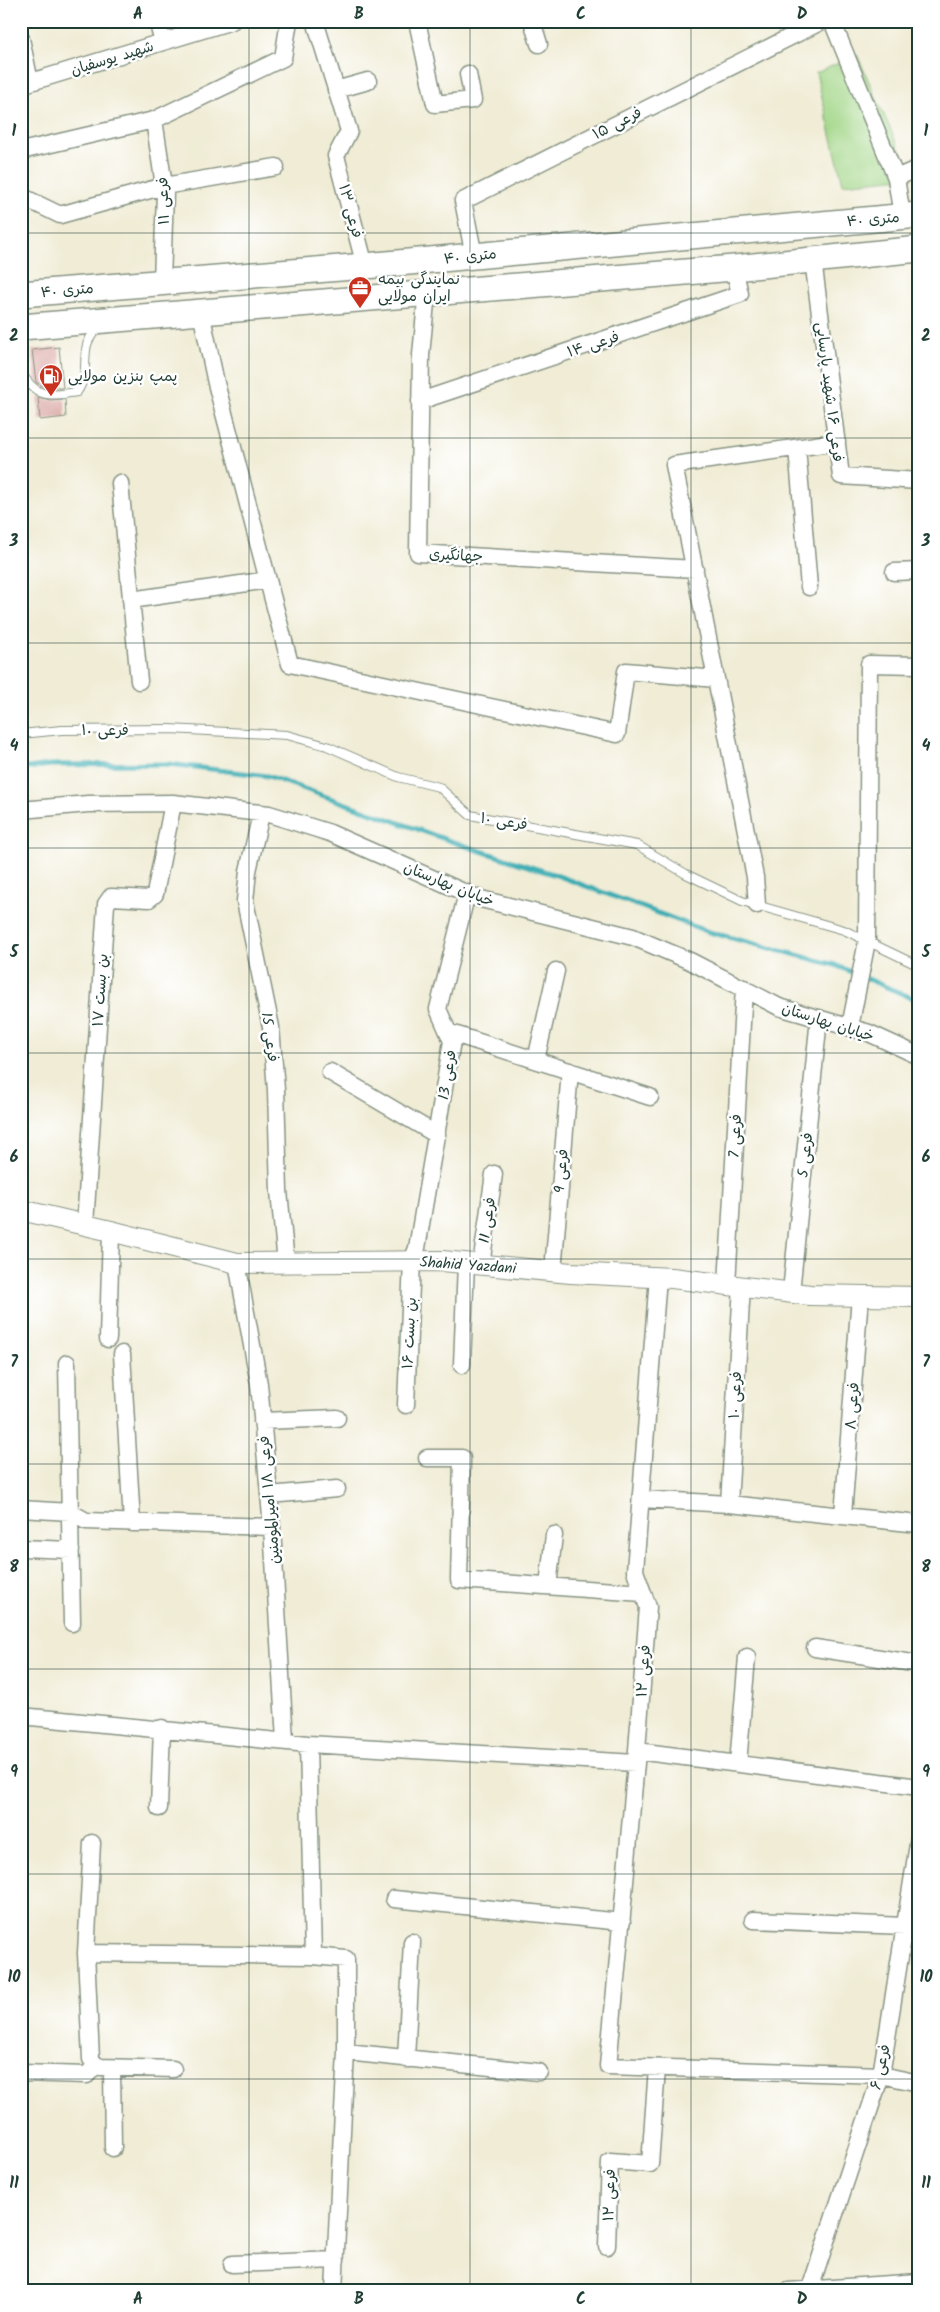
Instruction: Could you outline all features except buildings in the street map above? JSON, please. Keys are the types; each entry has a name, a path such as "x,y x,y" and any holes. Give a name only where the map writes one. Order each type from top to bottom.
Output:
{"main road":[{"name":"۴۰ متری","path":"21,294 365,266 910,215"},
{"path":"538,249 541,282"},
{"path":"21,327 541,282 734,268 919,249"}],"street":[{"path":"158,21 163,42"},
{"name":"شهید یوسفیان","path":"26,84 232,21"},
{"path":"21,151 154,120 283,58 289,21"},
{"path":"315,21 336,90 368,81"},
{"path":"417,21 435,104 473,100 468,74"},
{"path":"532,21 539,44"},
{"name":"فرعی ۱۵","path":"474,256 463,201 822,21"},
{"path":"832,21 910,215"},
{"path":"21,40 26,84"},
{"name":"فرعی ۱۳","path":"336,90 349,131 336,156 365,266"},
{"name":"فرعی ۱۱","path":"154,120 164,186 162,282"},
{"path":"21,196 60,214 164,186 276,167"},
{"path":"896,178 919,168"},
{"name":"فرعی ۱۶ شهید پارسایی","path":"813,260 841,476 919,481"},
{"name":"فرعی ۱۴","path":"420,401 740,294 734,268"},
{"name":"جهانگیری","path":"427,292 421,355 418,553 694,569"},
{"path":"201,312 216,383 290,664 617,734 626,671 716,679"},
{"path":"757,906 755,877 674,465 837,442"},
{"path":"797,448 809,587"},
{"path":"120,483 139,681"},
{"path":"894,572 919,571"},
{"path":"131,600 268,580"},
{"path":"850,1027 866,946 869,664 919,665"},
{"name":"خیابان بهارستان","path":"21,810 88,804 173,803 261,814 330,833 477,898 526,912 633,937 690,961 779,1007 869,1033 919,1056"},
{"name":"بن بست ۱۷","path":"85,1224 106,904 111,897 149,899 155,894 173,803"},
{"name":"فرعی 15","path":"261,814 248,871 245,901 271,1027 286,1263"},
{"name":"فرعی 13","path":"412,1261 417,1248 452,1041 438,1009 467,893"},
{"path":"536,1060 556,971"},
{"name":"فرعی 7","path":"734,1285 744,988"},
{"name":"فرعی 5","path":"791,1292 819,1018"},
{"path":"448,1032 650,1097"},
{"name":"فرعی 9","path":"553,1271 570,1071"},
{"path":"330,1072 437,1135"},
{"name":"فرعی 11","path":"462,1365 473,1264 494,1174"},
{"name":"Shahid Yazdani","path":"21,1210 111,1230 238,1263 412,1261 473,1264 658,1277 791,1292 919,1297"},
{"path":"108,1339 111,1230"},
{"name":"بن بست ۱۶","path":"406,1405 412,1261"},
{"name":"فرعی ۱۸ امیرالمومنین","path":"238,1263 259,1384 272,1527 285,1740"},
{"name":"فرعی ۱۲","path":"607,2246 610,2161 650,2164 657,2068 608,2066 637,1757 648,1607 635,1571 658,1277"},
{"name":"فرعی ۱۰","path":"729,1504 734,1285"},
{"name":"فرعی ۸","path":"843,1515 860,1296"},
{"path":"122,1354 132,1522"},
{"path":"67,1363 72,1623"},
{"path":"262,1421 337,1418"},
{"path":"426,1458 462,1458 459,1580 643,1592"},
{"path":"269,1495 336,1490"},
{"path":"641,1499 729,1504 919,1524"},
{"path":"21,1509 70,1512 86,1521 272,1527"},
{"path":"548,1586 554,1535"},
{"path":"21,1548 71,1550"},
{"path":"815,1648 919,1664"},
{"path":"738,1764 747,1657"},
{"path":"21,1723 21,1716 285,1740 308,1744 637,1757 738,1764 919,1786"},
{"path":"159,1808 162,1728"},
{"path":"308,1744 313,1956"},
{"name":"فرعی ۶","path":"810,2289 881,2074 919,1838"},
{"path":"92,1843 86,1953 92,2059 104,2067 113,2148"},
{"path":"394,1898 622,1922"},
{"path":"753,1920 904,1926"},
{"path":"406,2058 412,1942"},
{"path":"86,1953 313,1956 346,1959 346,2052 334,2291"},
{"path":"346,2052 539,2072"},
{"path":"21,2073 87,2075 104,2067 173,2069"},
{"path":"657,2068 881,2074 919,2083"},
{"path":"232,2264 336,2260"},
{"path":"788,2291 919,2282"}],"lane":[{"path":"21,372 30,386 38,393 53,396 77,392 84,381 85,348 92,334 110,320"},
{"name":"فرعی ۱۰","path":"21,734 62,730 169,729 287,735 327,746 398,777 439,787 470,815 637,845 686,874 742,901 844,930 866,946 919,966"}],"green space":[{"path":"857,55 912,177 843,184 816,73"}],"waterway":[{"path":"21,769 50,765 169,764 268,776 456,843 556,875 709,932 835,965 919,1001"}],"place":[{"name":"نمایندگی بیمه ایران مولایی","path":"360,309"},
{"name":"پمپ بنزین مولایی","path":"51,397"}]}
